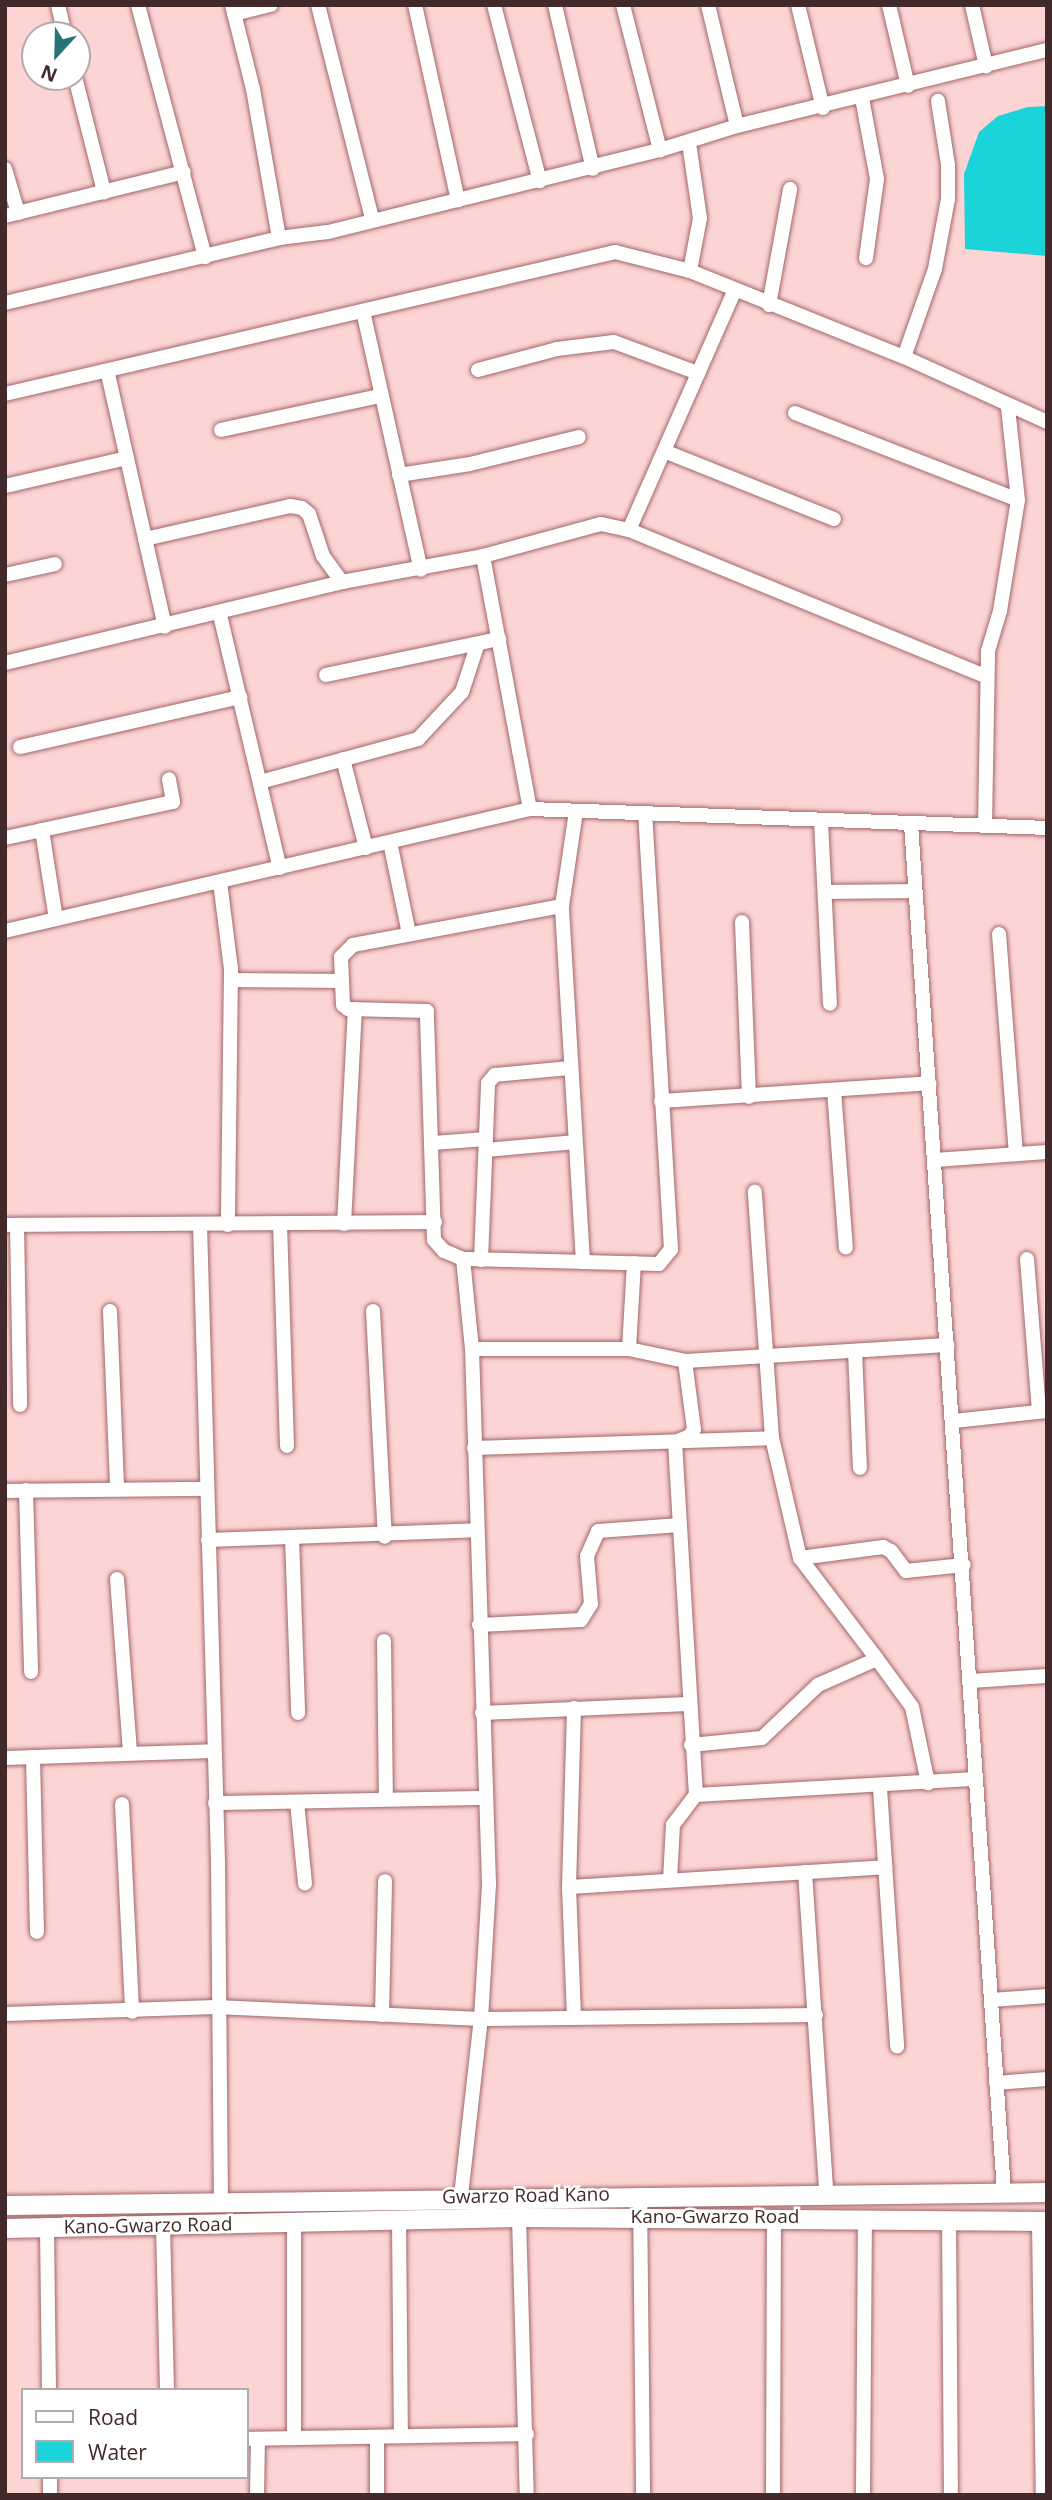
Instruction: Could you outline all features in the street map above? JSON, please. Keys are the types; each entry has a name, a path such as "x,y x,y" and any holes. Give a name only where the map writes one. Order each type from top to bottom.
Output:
{"main road":[{"name":"Gwarzo Road Kano","path":"5,2205 221,2203 461,2196 1047,2192"},
{"name":"Kano-Gwarzo Road","path":"5,2228 519,2217 774,2217 1043,2222"}],"street":[{"path":"138,5 205,257"},
{"path":"271,5 233,10 279,238"},
{"path":"318,5 372,219"},
{"path":"415,5 458,200"},
{"path":"494,5 540,181"},
{"path":"555,5 593,169"},
{"path":"622,5 660,150"},
{"path":"708,5 737,126"},
{"path":"798,5 823,108"},
{"path":"889,5 908,86"},
{"path":"972,5 986,66"},
{"path":"5,303 279,238 328,232 372,219 593,169 689,143 737,126 823,108 1047,50"},
{"path":"79,91 104,192"},
{"path":"862,98 877,179 866,258"},
{"path":"904,357 935,269 948,199 948,165 938,101"},
{"path":"689,143 700,218 690,271"},
{"path":"5,169 12,215 184,172"},
{"path":"769,305 790,189"},
{"path":"5,394 108,374 615,252 690,271 734,292 904,357 1008,408 1047,422"},
{"path":"629,530 734,292"},
{"path":"363,311 421,570"},
{"path":"478,370 557,349 614,342 698,373"},
{"path":"108,374 165,627"},
{"path":"221,430 380,396"},
{"path":"985,826 985,677 1018,500 1008,408"},
{"path":"795,413 1018,500"},
{"path":"398,475 470,464 579,437"},
{"path":"664,451 834,519"},
{"path":"5,486 127,458"},
{"path":"145,539 290,506 302,508 309,514 323,556 342,582"},
{"path":"5,663 220,615 342,582 421,570 483,556 571,529 601,524 629,530 985,677"},
{"path":"483,556 530,809"},
{"path":"5,575 55,564"},
{"path":"220,615 281,868"},
{"path":"326,675 477,646 499,639"},
{"path":"260,782 418,739 462,692 477,646"},
{"path":"20,747 240,697"},
{"path":"342,760 366,848"},
{"path":"5,838 173,803 169,779"},
{"path":"5,931 530,809 1047,828"},
{"path":"576,811 562,906 583,1262"},
{"path":"562,906 409,934 342,950 343,1004 355,1009 428,1011 434,1240 444,1251 463,1259 659,1264 671,1249 645,814"},
{"path":"821,821 830,1004"},
{"path":"911,824 964,1565 1004,2191"},
{"path":"42,830 56,919"},
{"path":"390,842 409,934"},
{"path":"220,882 231,980 228,1225"},
{"path":"825,892 915,891"},
{"path":"742,922 749,1097"},
{"path":"999,934 1016,1154"},
{"path":"231,980 342,981"},
{"path":"344,1224 355,1009"},
{"path":"481,1260 491,1078 572,1069"},
{"path":"661,1101 929,1083"},
{"path":"834,1090 846,1248"},
{"path":"433,1143 576,1142"},
{"path":"935,1160 1047,1152"},
{"path":"755,1192 772,1438 800,1558 912,1707 928,1783"},
{"path":"20,1405 11,1225 435,1222"},
{"path":"280,1224 287,1446"},
{"path":"200,1225 204,1489 208,1540 215,1803 221,2203"},
{"path":"461,2196 481,2019 489,1884 484,1798 472,1349 463,1259"},
{"path":"954,1421 1043,1411 1027,1259"},
{"path":"629,1349 634,1263"},
{"path":"110,1311 117,1489"},
{"path":"373,1311 385,1537"},
{"path":"472,1349 629,1349 685,1361 948,1345"},
{"path":"855,1351 860,1468"},
{"path":"675,1442 690,1436 694,1429 685,1361"},
{"path":"474,1448 772,1438"},
{"path":"670,1880 673,1825 696,1795 688,1704 675,1442"},
{"path":"5,1491 204,1489"},
{"path":"26,1490 31,1672"},
{"path":"479,1625 581,1620 591,1604 587,1556 598,1531 680,1525"},
{"path":"208,1540 385,1537 476,1530"},
{"path":"292,1537 298,1713"},
{"path":"800,1558 883,1547 891,1550 899,1567 906,1572 964,1565"},
{"path":"117,1579 130,1754"},
{"path":"384,1641 386,1798"},
{"path":"691,1745 762,1738 818,1685 877,1660"},
{"path":"970,1681 1047,1676"},
{"path":"482,1713 688,1704"},
{"path":"574,1708 569,1887 574,2018"},
{"path":"5,1758 213,1751"},
{"path":"33,1757 37,1932"},
{"path":"696,1795 880,1788 976,1779"},
{"path":"880,1788 897,2046"},
{"path":"215,1803 484,1798"},
{"path":"296,1802 305,1884"},
{"path":"122,1804 132,2012"},
{"path":"569,1887 885,1867"},
{"path":"805,1872 826,2192"},
{"path":"382,2015 385,1881"},
{"path":"990,2000 1047,1996"},
{"path":"5,2014 132,2012 216,2007 481,2019 816,2015"},
{"path":"996,2083 1047,2080"},
{"path":"640,2195 643,2495"},
{"path":"519,2217 527,2495"},
{"path":"773,2495 774,2217"},
{"path":"863,2495 864,2218"},
{"path":"399,2219 401,2436"},
{"path":"949,2219 951,2495"},
{"path":"294,2222 294,2438"},
{"path":"1043,2222 1043,2495"},
{"path":"163,2226 167,2388"},
{"path":"47,2228 49,2388"},
{"path":"257,2495 252,2439 527,2434"},
{"path":"377,2437 377,2495"}],"water":[{"path":"1047,106 1047,256 965,249 964,174 979,132 998,116 1028,107"}]}
